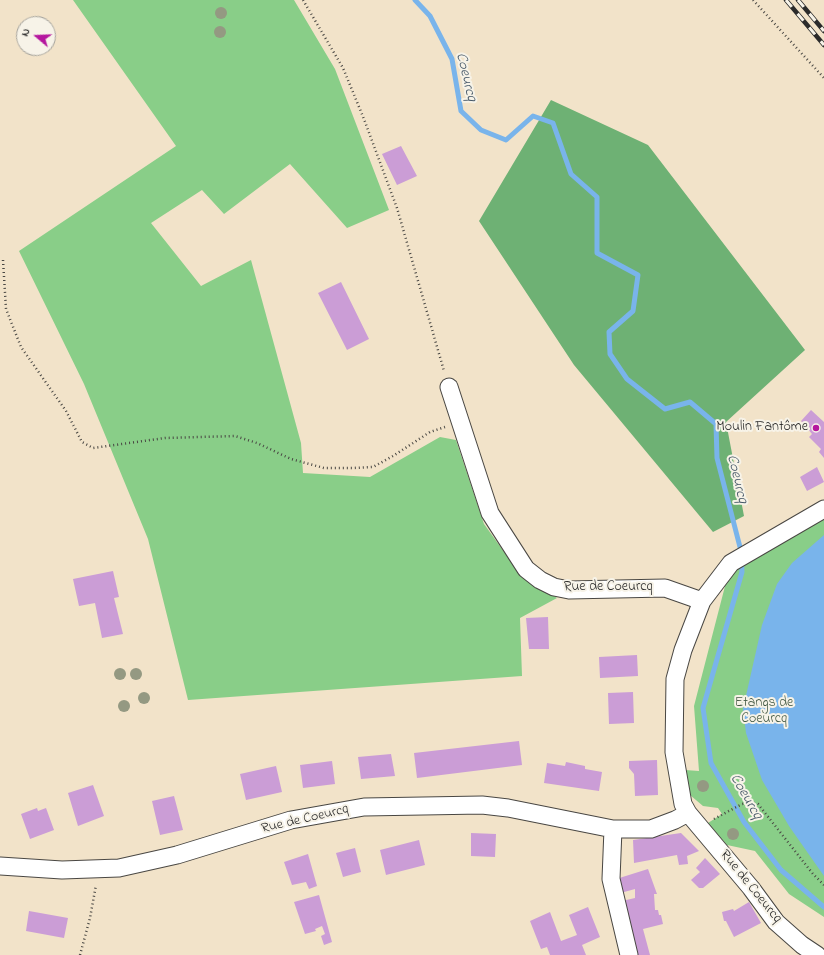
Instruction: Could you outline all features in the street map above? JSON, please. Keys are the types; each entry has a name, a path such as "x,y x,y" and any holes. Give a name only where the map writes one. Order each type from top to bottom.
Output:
{"street":[{"name":"Rue de Coeurcq","path":"449,387 490,513 526,569 540,580 554,587 569,590 665,588 702,601"},
{"name":"Rue de Coeurcq","path":"817,955 802,945 776,922 751,888 688,813 683,804 674,752 675,678 681,656 702,601 731,563 824,509"},
{"name":"Rue de Coeurcq","path":"0,866 62,870 119,868 177,855 291,820 364,807 482,805 508,808 613,829 651,829 688,813"},
{"path":"613,829 611,879 629,955"}],"path":[{"path":"303,0 343,68 389,186 397,208 449,387"},
{"path":"753,0 824,78"},
{"path":"3,260 6,309 21,347 66,412 82,442 93,448 165,438 235,436 257,443 291,459 324,468 359,468 373,467 430,432 446,426 461,426"},
{"path":"729,810 750,802 758,804 812,874 824,885"},
{"path":"80,955 90,918 99,869"}],"green space":[{"path":"73,0 294,0 335,69 389,210 347,228 290,164 224,214 202,190 151,223 201,286 251,260 301,443 303,473 370,477 440,437 456,440 484,524 520,574 557,598 520,618 522,676 188,700 148,539 84,384 19,251 176,146"},
{"path":"551,100 648,145 805,350 726,422 744,516 713,532 574,365 479,221"},
{"name":"Etangs de Coeurcq","path":"824,509 824,917 789,894 755,851 727,845 708,823 722,814 718,808 703,806 690,795 685,770 699,771 694,706 731,563"}],"water":[{"path":"824,535 824,876 789,826 762,780 746,733 743,709 762,625 777,584 792,563"}],"building":[{"path":"401,146 417,176 397,185 382,154"},
{"path":"341,282 369,339 347,350 318,293"},
{"name":"Moulin Fantôme","path":"811,410 824,422 824,458 819,452 821,449 809,437 812,434 801,421"},
{"path":"817,467 824,482 807,491 800,477"},
{"path":"113,571 119,597 114,598 123,634 102,638 95,603 79,606 73,579"},
{"path":"548,617 549,649 529,649 526,618"},
{"path":"637,655 638,676 600,678 599,657"},
{"path":"633,692 634,723 609,724 608,693"},
{"path":"519,741 522,765 417,778 414,753"},
{"path":"391,754 395,776 361,779 358,757"},
{"path":"657,760 658,795 635,796 634,774 629,768 629,761"},
{"path":"332,761 335,784 303,788 300,765"},
{"path":"566,762 585,766 585,769 602,772 599,791 544,783 547,763 565,766"},
{"path":"276,766 282,792 246,800 240,774"},
{"path":"93,785 104,816 78,826 68,793"},
{"path":"174,796 183,830 160,835 152,801"},
{"path":"37,808 38,811 46,808 54,830 30,839 21,814"},
{"path":"471,833 496,834 495,857 471,856"},
{"path":"681,833 699,851 687,856 688,864 679,865 677,855 634,863 633,840"},
{"path":"419,840 425,865 386,875 380,850"},
{"path":"355,848 361,872 343,877 336,853"},
{"path":"308,854 317,886 309,889 306,882 292,885 284,862"},
{"path":"705,858 720,874 703,888 699,888 691,880 700,872 696,868"},
{"path":"648,869 657,894 654,894 655,910 658,910 659,915 661,915 663,924 643,929 650,955 633,955 622,901 635,898 635,889 617,894 613,880"},
{"path":"319,895 332,942 324,945 321,936 325,934 322,926 315,929 316,931 305,934 294,902"},
{"path":"749,902 761,923 734,937 726,921 724,921 722,912 733,909 734,911"},
{"path":"588,907 600,937 582,945 586,955 550,955 547,947 541,949 530,921 550,912 561,941 577,935 569,915"},
{"path":"29,911 68,918 64,938 26,931"}],"waterway":[{"name":"Coeurcq","path":"415,0 430,16 452,59 461,111 481,130 506,140 533,116 553,123 571,174 597,197 597,253 638,275 633,311 609,332 610,354 627,379 665,409 690,402 716,424 717,458 741,551 742,572 703,708 711,763 744,822 781,870 824,907"}],"railway":[{"path":"786,0 824,45"},
{"path":"798,0 824,31"}],"place":[{"name":"Moulin Fantôme","path":"816,428"}]}
